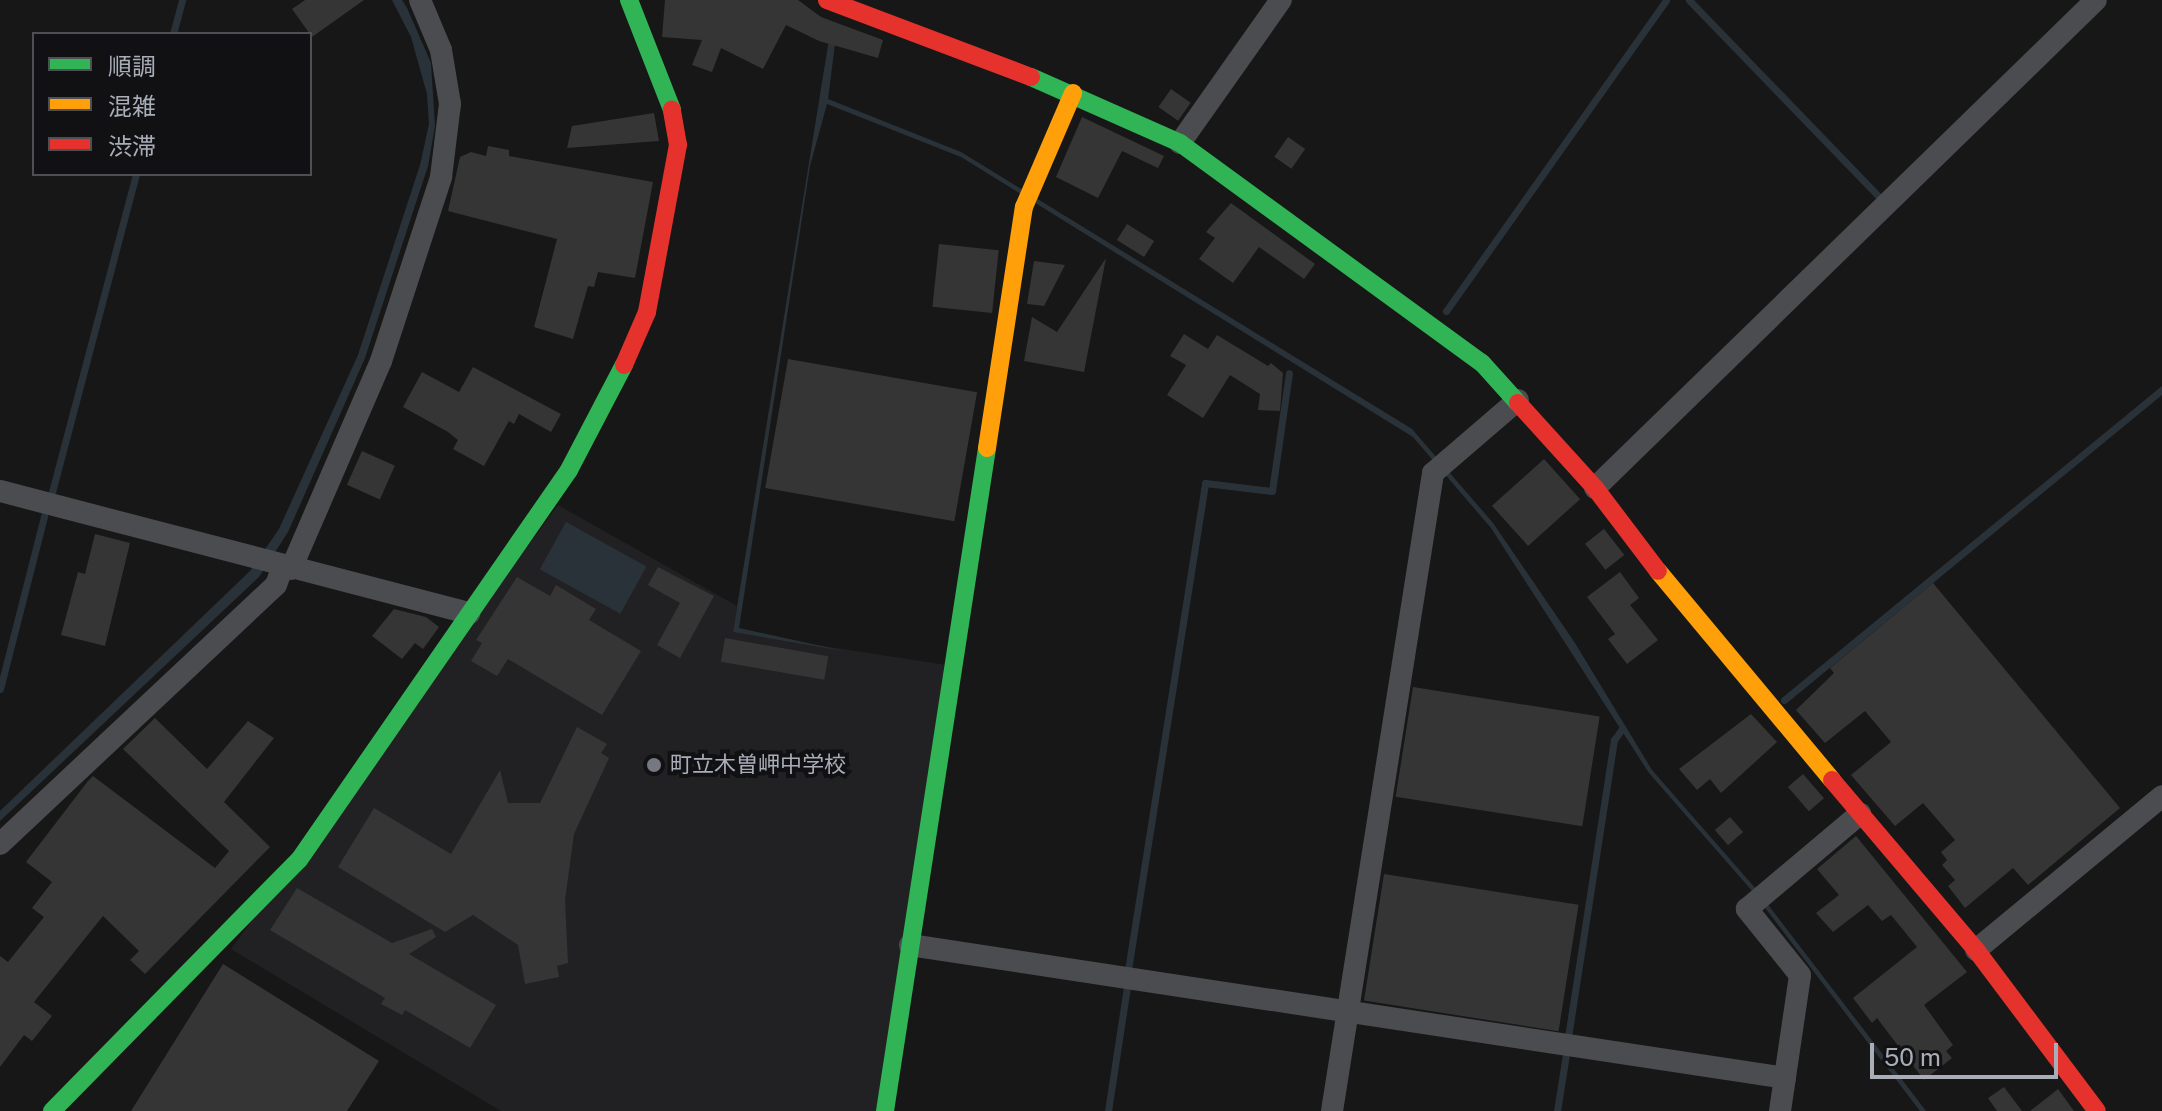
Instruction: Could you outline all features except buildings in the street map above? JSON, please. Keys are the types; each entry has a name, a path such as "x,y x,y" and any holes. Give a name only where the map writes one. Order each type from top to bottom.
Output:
{"street":[{"path":"0,844 276,585 276,565 381,361 441,177 450,104 441,50 420,0"},
{"path":"52,1111 299,860 605,408 651,299 675,170 677,126 629,0"},
{"path":"827,0 1073,93 1180,143 1434,324 1518,400 1595,488 1688,610 1976,950 2097,1111"},
{"path":"1180,143 1281,0"},
{"path":"1595,488 2096,0"},
{"path":"885,1111 1026,199 1073,93"},
{"path":"1332,1111 1441,466 1518,400"},
{"path":"0,491 469,613"},
{"path":"1976,950 2162,796"},
{"path":"1780,1111 1800,975 1747,909 1860,814"},
{"path":"910,945 1785,1078"}],"shaded area":[{"path":"392,0 402,0 407,8 431,63 435,126 428,166 365,358 288,532 259,577 0,821 0,811 250,571 279,529 358,355 420,165 429,124 427,94 411,37"},
{"path":"831,27 837,28 828,99 961,152 1412,429 1493,523 1575,643 1652,770 1756,889 1926,1111 1920,1111 1753,892 1649,773 1491,528 1413,437 961,157 827,104 810,166 739,628 844,651 733,632"},
{"name":"町立木曽岬中学校","path":"558,505 737,606 733,632 946,665 876,1111 501,1111 231,949"},
{"path":"566,522 646,567 620,614 540,569"}],"waterway":[{"path":"174,32 182,0"},
{"path":"1446,311 1666,0"},
{"path":"1689,0 1878,196"},
{"path":"52,492 135,176"},
{"path":"1128,970 1205,483 1272,491 1289,373"},
{"path":"1784,700 2162,389"},
{"path":"0,689 44,516"},
{"path":"1568,1037 1614,740 1622,729"},
{"path":"1108,1111 1127,987"},
{"path":"1557,1111 1566,1054"}],"traffic: fast":[{"path":"629,0 672,110"},
{"path":"1031,77 1180,143 1482,363 1518,403"},
{"path":"52,1111 299,860 569,470 624,365"},
{"path":"885,1111 987,448"}],"traffic: slow":[{"path":"987,448 1024,207 1073,93"},
{"path":"1658,571 1832,780"}],"traffic: jam":[{"path":"827,0 1031,77"},
{"path":"624,365 647,312 678,145 672,110"},
{"path":"1518,403 1595,488 1658,571"},
{"path":"1832,780 1976,950 2097,1111"}],"place":[{"name":"町立木曽岬中学校","path":"654,765"}]}
